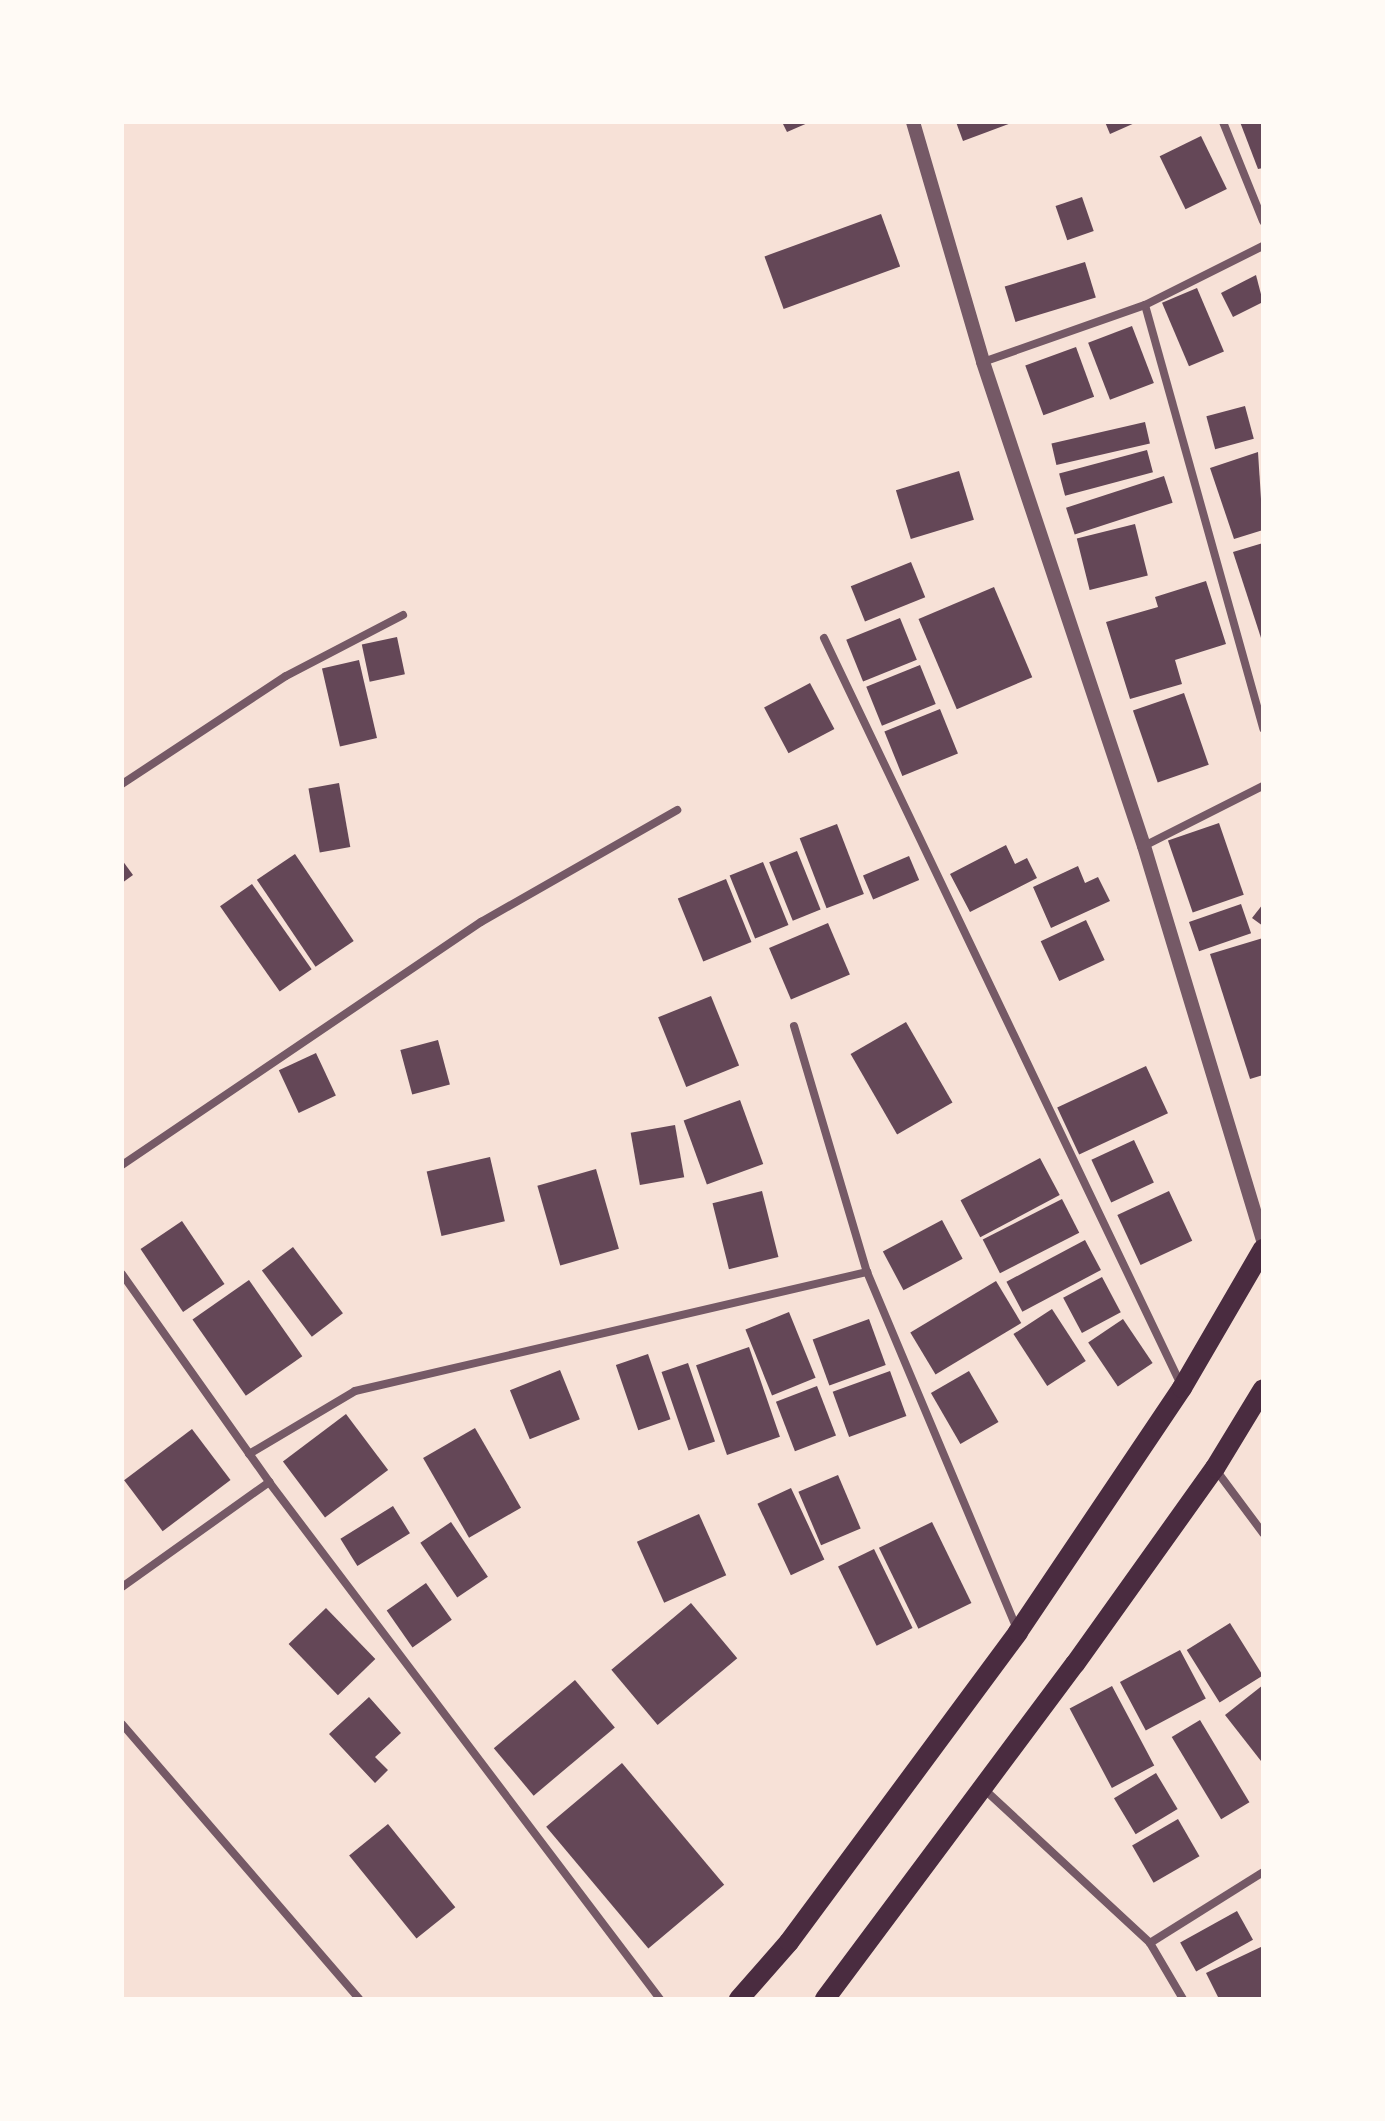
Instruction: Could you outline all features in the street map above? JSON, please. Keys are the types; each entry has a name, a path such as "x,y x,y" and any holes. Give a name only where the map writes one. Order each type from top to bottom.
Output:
{"main road":[{"path":"739,1999 789,1942 1018,1632 1182,1388 1263,1249"},
{"path":"825,1999 984,1789 1215,1468 1263,1389"}],"street":[{"path":"913,122 983,362 1144,846 1263,1240"},
{"path":"1223,122 1263,221"},
{"path":"983,362 1145,305 1263,246"},
{"path":"1145,305 1263,729"},
{"path":"122,784 286,676 403,615"},
{"path":"824,638 1182,1388"},
{"path":"1144,846 1263,786"},
{"path":"122,1165 481,922 677,810"},
{"path":"794,1026 867,1272 1018,1632"},
{"path":"249,1454 355,1391 867,1272"},
{"path":"122,1274 269,1482 660,1999"},
{"path":"1215,1468 1263,1533"},
{"path":"122,1587 269,1482"},
{"path":"122,1724 359,1999"},
{"path":"984,1789 1150,1943 1183,1999"},
{"path":"1150,1943 1263,1872"}],"building":[{"path":"782,122 810,122 787,132"},
{"path":"956,122 1014,122 963,141"},
{"path":"1105,122 1137,122 1110,134"},
{"path":"1240,122 1263,122 1263,168 1258,169"},
{"path":"1201,136 1227,189 1186,209 1160,156"},
{"path":"1082,197 1094,231 1067,240 1056,206"},
{"path":"881,214 900,267 784,309 764,256"},
{"path":"1085,262 1096,297 1015,322 1005,287"},
{"path":"1256,275 1263,302 1233,317 1221,293"},
{"path":"1197,288 1224,352 1189,366 1162,303"},
{"path":"1132,326 1154,383 1110,400 1088,343"},
{"path":"1076,347 1094,397 1043,415 1025,365"},
{"path":"1245,406 1254,439 1215,449 1206,416"},
{"path":"1145,422 1150,443 1056,465 1051,444"},
{"path":"1147,450 1153,472 1065,496 1059,474"},
{"path":"1258,452 1263,530 1234,539 1210,468"},
{"path":"959,471 974,520 911,539 896,490"},
{"path":"1164,476 1173,503 1075,534 1066,508"},
{"path":"1135,524 1148,575 1090,590 1077,539"},
{"path":"1263,543 1263,641 1262,641 1233,552"},
{"path":"911,562 925,597 865,622 851,586"},
{"path":"1206,581 1226,644 1175,660 1182,684 1130,699 1106,622 1158,607 1155,597"},
{"path":"994,587 1032,677 957,709 919,619"},
{"path":"900,618 917,660 863,681 846,640"},
{"path":"397,637 405,674 370,682 362,644"},
{"path":"359,660 377,738 340,746 322,669"},
{"path":"920,665 936,704 882,726 866,687"},
{"path":"810,683 834,729 788,753 764,707"},
{"path":"1184,693 1209,765 1158,782 1133,711"},
{"path":"940,709 958,754 902,776 884,731"},
{"path":"339,783 350,847 320,852 308,788"},
{"path":"1219,823 1244,895 1193,912 1168,841"},
{"path":"837,824 864,894 827,908 800,838"},
{"path":"1006,845 1015,864 1027,858 1037,878 970,912 950,874"},
{"path":"797,851 821,909 793,921 769,862"},
{"path":"295,854 354,941 316,967 257,880"},
{"path":"909,856 919,880 873,899 863,876"},
{"path":"122,860 133,875 122,883"},
{"path":"763,862 788,925 755,939 730,875"},
{"path":"1078,866 1085,883 1098,877 1110,901 1051,928 1033,887"},
{"path":"726,879 751,942 703,962 678,898"},
{"path":"252,884 312,969 280,992 220,906"},
{"path":"1241,904 1251,933 1199,951 1189,922"},
{"path":"1263,904 1263,926 1252,918"},
{"path":"1086,920 1105,960 1059,981 1041,941"},
{"path":"828,923 850,975 791,1000 769,948"},
{"path":"1263,938 1263,1075 1250,1079 1210,954"},
{"path":"711,996 739,1066 686,1087 658,1017"},
{"path":"906,1022 953,1103 897,1135 851,1054"},
{"path":"438,1040 450,1084 412,1095 400,1050"},
{"path":"316,1053 336,1096 299,1113 279,1070"},
{"path":"1146,1066 1168,1113 1079,1155 1057,1107"},
{"path":"740,1100 763,1164 707,1184 684,1121"},
{"path":"675,1125 684,1177 640,1185 631,1133"},
{"path":"1134,1140 1154,1183 1111,1202 1091,1160"},
{"path":"490,1157 505,1221 442,1236 427,1172"},
{"path":"1040,1158 1060,1195 980,1237 961,1200"},
{"path":"596,1169 619,1249 560,1266 537,1186"},
{"path":"762,1191 778,1257 729,1269 713,1203"},
{"path":"1169,1191 1192,1241 1141,1265 1117,1215"},
{"path":"1062,1199 1079,1233 1000,1273 983,1239"},
{"path":"942,1220 963,1259 903,1290 883,1251"},
{"path":"182,1221 224,1284 183,1312 141,1249"},
{"path":"1085,1240 1101,1270 1022,1312 1006,1282"},
{"path":"293,1247 343,1313 312,1337 262,1270"},
{"path":"1102,1277 1121,1312 1082,1333 1063,1298"},
{"path":"249,1280 302,1356 246,1396 192,1320"},
{"path":"996,1281 1021,1323 936,1375 910,1333"},
{"path":"1052,1309 1086,1361 1047,1386 1013,1334"},
{"path":"789,1312 816,1378 772,1395 745,1330"},
{"path":"869,1319 886,1365 829,1386 813,1340"},
{"path":"1123,1319 1153,1363 1118,1386 1088,1342"},
{"path":"749,1347 780,1437 727,1455 696,1365"},
{"path":"648,1354 670,1419 638,1430 616,1365"},
{"path":"688,1363 715,1441 689,1451 662,1372"},
{"path":"560,1370 580,1419 530,1439 510,1390"},
{"path":"890,1371 906,1416 849,1437 833,1392"},
{"path":"969,1371 999,1422 960,1444 931,1393"},
{"path":"817,1386 836,1435 795,1451 776,1402"},
{"path":"346,1414 388,1470 325,1517 283,1462"},
{"path":"475,1428 521,1508 469,1538 423,1458"},
{"path":"192,1429 231,1480 163,1531 124,1480"},
{"path":"838,1475 861,1528 821,1545 798,1492"},
{"path":"791,1488 824,1560 791,1575 757,1504"},
{"path":"393,1506 410,1533 357,1566 340,1539"},
{"path":"699,1514 726,1575 664,1603 637,1542"},
{"path":"451,1522 488,1577 457,1597 420,1543"},
{"path":"932,1522 971,1603 918,1629 879,1548"},
{"path":"874,1549 913,1628 877,1646 838,1567"},
{"path":"426,1583 452,1620 412,1647 387,1611"},
{"path":"691,1603 737,1658 658,1725 611,1670"},
{"path":"326,1608 375,1659 338,1695 289,1644"},
{"path":"1230,1623 1263,1676 1220,1703 1187,1650"},
{"path":"1180,1650 1206,1699 1146,1730 1120,1682"},
{"path":"575,1680 615,1727 534,1796 494,1748"},
{"path":"1263,1685 1263,1759 1261,1761 1225,1715"},
{"path":"1112,1686 1154,1765 1112,1788 1070,1709"},
{"path":"369,1697 401,1733 375,1757 388,1770 375,1783 329,1734"},
{"path":"1200,1720 1249,1802 1221,1819 1172,1737"},
{"path":"622,1763 724,1885 648,1948 546,1827"},
{"path":"1156,1773 1178,1809 1136,1834 1114,1798"},
{"path":"1178,1819 1200,1856 1154,1883 1132,1846"},
{"path":"388,1824 455,1907 416,1939 349,1855"},
{"path":"1237,1911 1253,1940 1196,1971 1180,1943"},
{"path":"1263,1946 1263,1997 1219,1999 1206,1973"}]}
